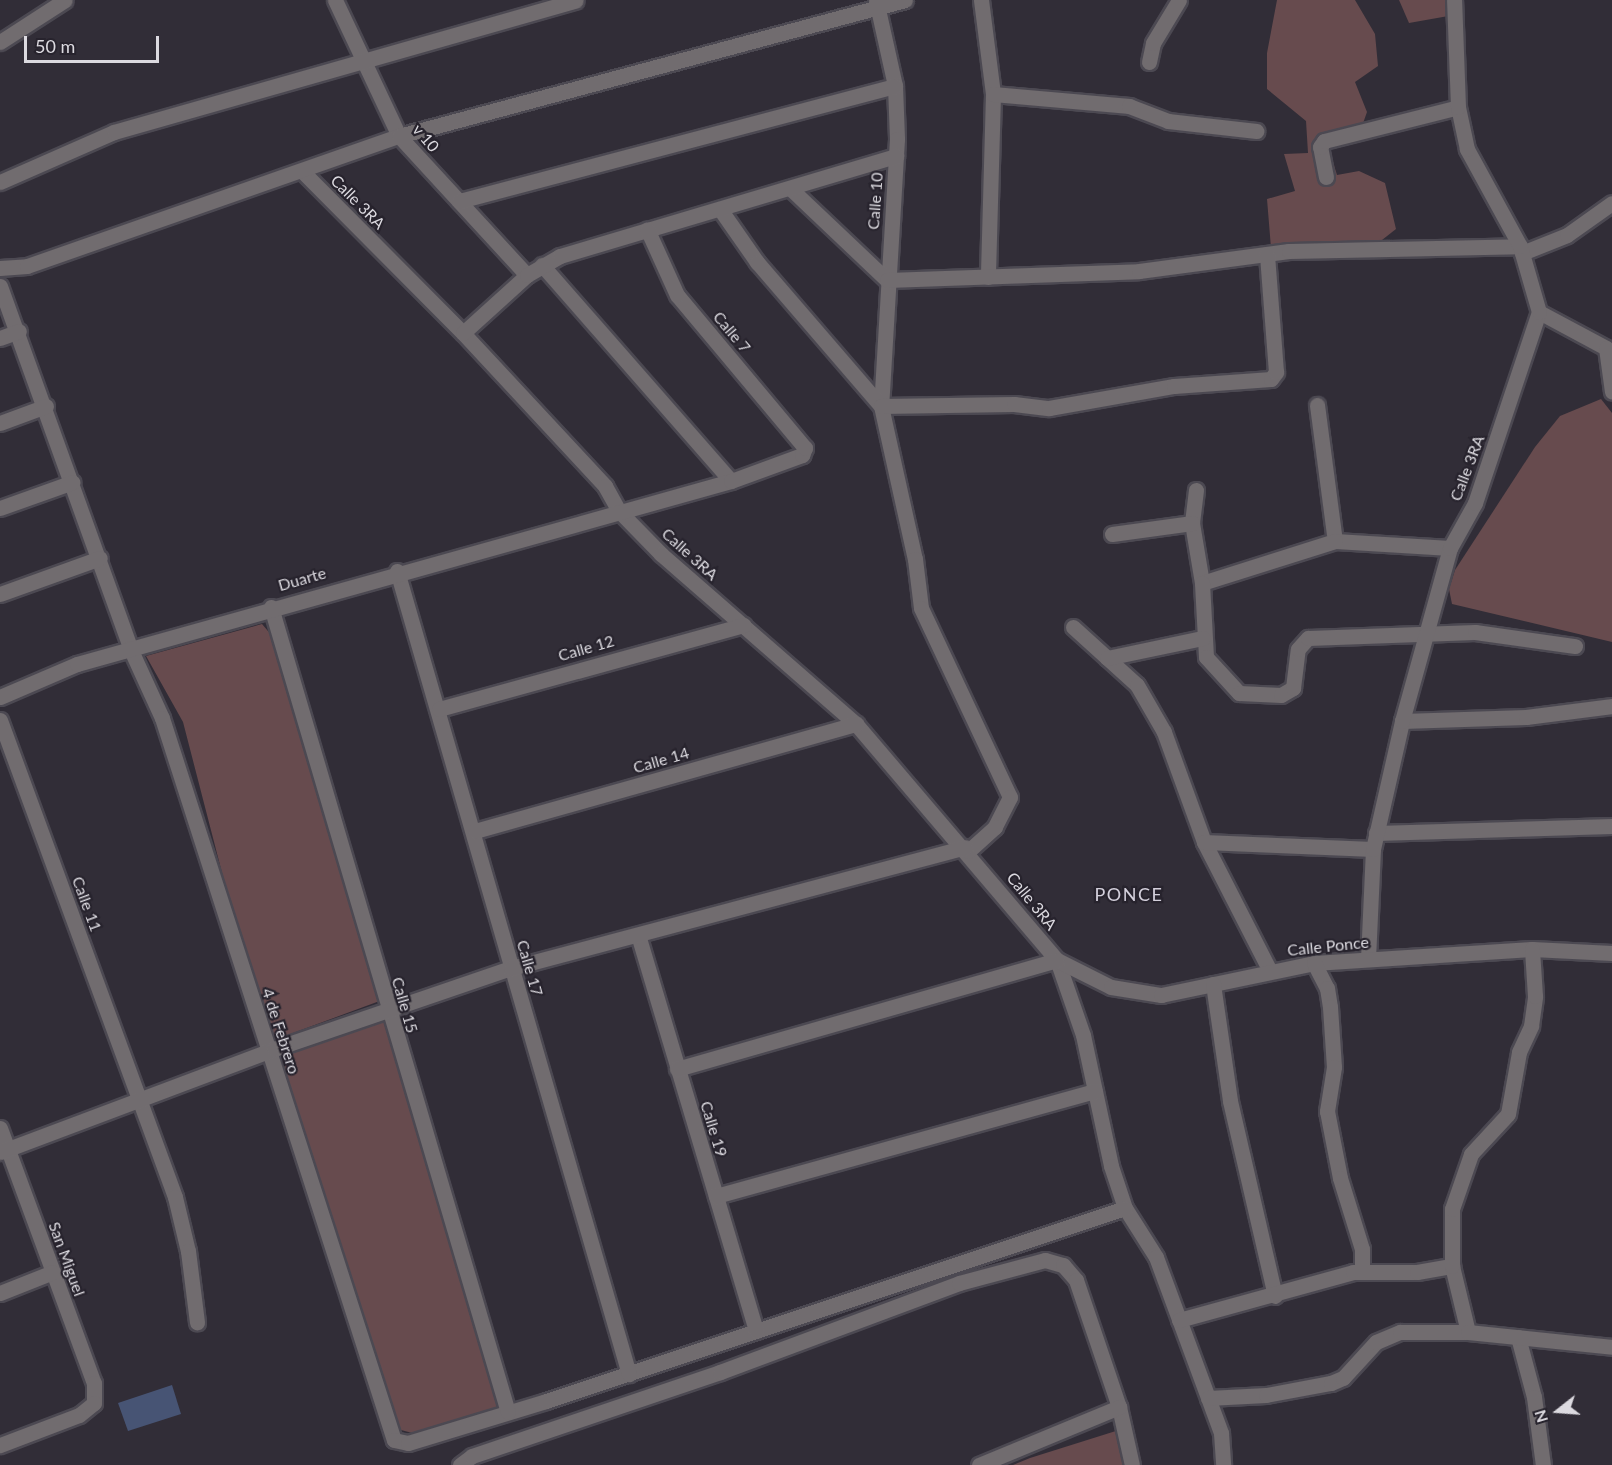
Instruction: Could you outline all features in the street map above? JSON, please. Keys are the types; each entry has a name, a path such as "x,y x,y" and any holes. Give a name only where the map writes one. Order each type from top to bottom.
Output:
{"street":[{"path":"0,42 65,0"},
{"name":"v 10","path":"335,0 399,136 527,274"},
{"path":"0,182 114,132 242,99 363,58 576,0"},
{"path":"0,268 27,266 303,172 399,136 876,2 905,0"},
{"path":"981,0 993,94 988,277"},
{"path":"1149,62 1153,43 1179,0"},
{"path":"1454,0 1458,107 1467,149 1521,249 1539,312 1606,348 1612,392"},
{"name":"Calle 10","path":"876,2 896,86 896,156 881,406"},
{"path":"459,201 896,86"},
{"path":"993,94 1130,106 1168,121 1256,131"},
{"path":"1326,177 1320,147 1324,141 1458,107"},
{"path":"463,333 527,274 542,266 647,229 791,189 896,156"},
{"name":"Calle 3RA","path":"303,172 463,333 605,486 619,511 744,626 856,724 966,849 1057,960"},
{"path":"791,189 887,280 1139,271 1267,254 1521,249 1567,235 1612,203"},
{"path":"4,1150 268,1051 511,968 639,938 966,849 995,827 1010,797 921,608 915,559 881,406 757,262 720,209"},
{"name":"Calle 7","path":"647,229 677,295 805,448"},
{"path":"881,406 1014,404 1049,408 1174,386 1271,378 1276,372 1267,254"},
{"path":"542,266 731,481"},
{"name":"4 de Febrero","path":"0,286 46,406 130,648 162,718 394,1440 408,1443 508,1412"},
{"name":"Calle 3RA","path":"1368,958 1375,841 1402,721 1450,548 1475,502 1539,312"},
{"path":"0,338 19,332"},
{"path":"1317,405 1335,541"},
{"path":"0,423 46,406"},
{"name":"Duarte","path":"0,697 130,648 397,571 731,481 802,455 805,448"},
{"path":"0,508 73,482"},
{"path":"1196,490 1192,523 1202,582 1203,638 1206,657 1239,693 1281,695 1293,688 1298,649 1308,638 1508,633 1575,646"},
{"path":"1112,534 1192,523"},
{"path":"1202,582 1335,541 1450,548"},
{"path":"0,594 100,558"},
{"name":"Calle 17","path":"397,571 440,709 511,968 629,1374"},
{"name":"Calle 15","path":"272,607 387,1009 508,1412"},
{"name":"Calle 12","path":"440,709 744,626"},
{"path":"1073,627 1137,685 1164,732 1204,842 1270,971"},
{"path":"1107,658 1203,638"},
{"path":"1402,721 1526,717 1612,706"},
{"name":"Calle 11","path":"0,720 175,1197 188,1251 197,1322"},
{"name":"Calle 14","path":"475,831 856,724"},
{"path":"1204,842 1375,841 1612,826"},
{"name":"Calle 19","path":"639,938 756,1331"},
{"path":"1468,1332 1452,1266 1456,1190 1471,1155 1508,1114 1519,1052 1531,1026 1535,996 1532,950"},
{"name":"Calle Ponce","path":"1057,960 1111,987 1161,995 1314,963 1532,950 1612,953"},
{"path":"677,1069 1057,960 1095,1090 1110,1166 1125,1208 1156,1257 1221,1433 1224,1464"},
{"path":"1314,963 1327,988 1330,1007 1334,1066 1327,1111 1340,1178 1362,1249 1362,1271"},
{"path":"1213,984 1230,1101 1275,1296"},
{"path":"716,1196 1095,1090"},
{"name":"San Miguel","path":"0,1128 4,1150 94,1383 94,1403 79,1415 0,1444"},
{"path":"508,1412 629,1374 1125,1208"},
{"path":"460,1465 472,1456 720,1372 958,1283 1045,1260 1063,1265 1076,1280 1119,1407 1132,1465"},
{"path":"1179,1320 1362,1271 1417,1272 1452,1266"},
{"path":"0,1293 53,1272"},
{"path":"1208,1398 1266,1395 1331,1383 1343,1378 1376,1341 1400,1332 1468,1332 1612,1347"},
{"path":"1518,1337 1534,1396 1543,1465"},
{"path":"979,1465 1119,1407"}],"shaded area":[{"path":"1277,0 1355,0 1375,34 1378,66 1355,82 1367,112 1361,129 1327,143 1337,175 1359,171 1385,183 1396,229 1382,240 1271,248 1267,199 1295,191 1284,154 1308,153 1306,121 1267,89 1267,53"},
{"path":"1399,0 1451,0 1454,15 1409,23"},
{"path":"1601,399 1612,413 1612,642 1452,604 1449,589 1455,570 1535,447 1560,416"},
{"path":"262,624 284,650 385,999 266,1043 183,722 146,656"},
{"path":"387,1009 506,1405 427,1437 390,1427 274,1049"},
{"path":"1119,1430 1128,1465 1013,1465 1030,1458"}],"building":[{"path":"172,1385 181,1414 128,1431 118,1403"}],"district":[{"name":"PONCE","path":"1129,894"}]}
